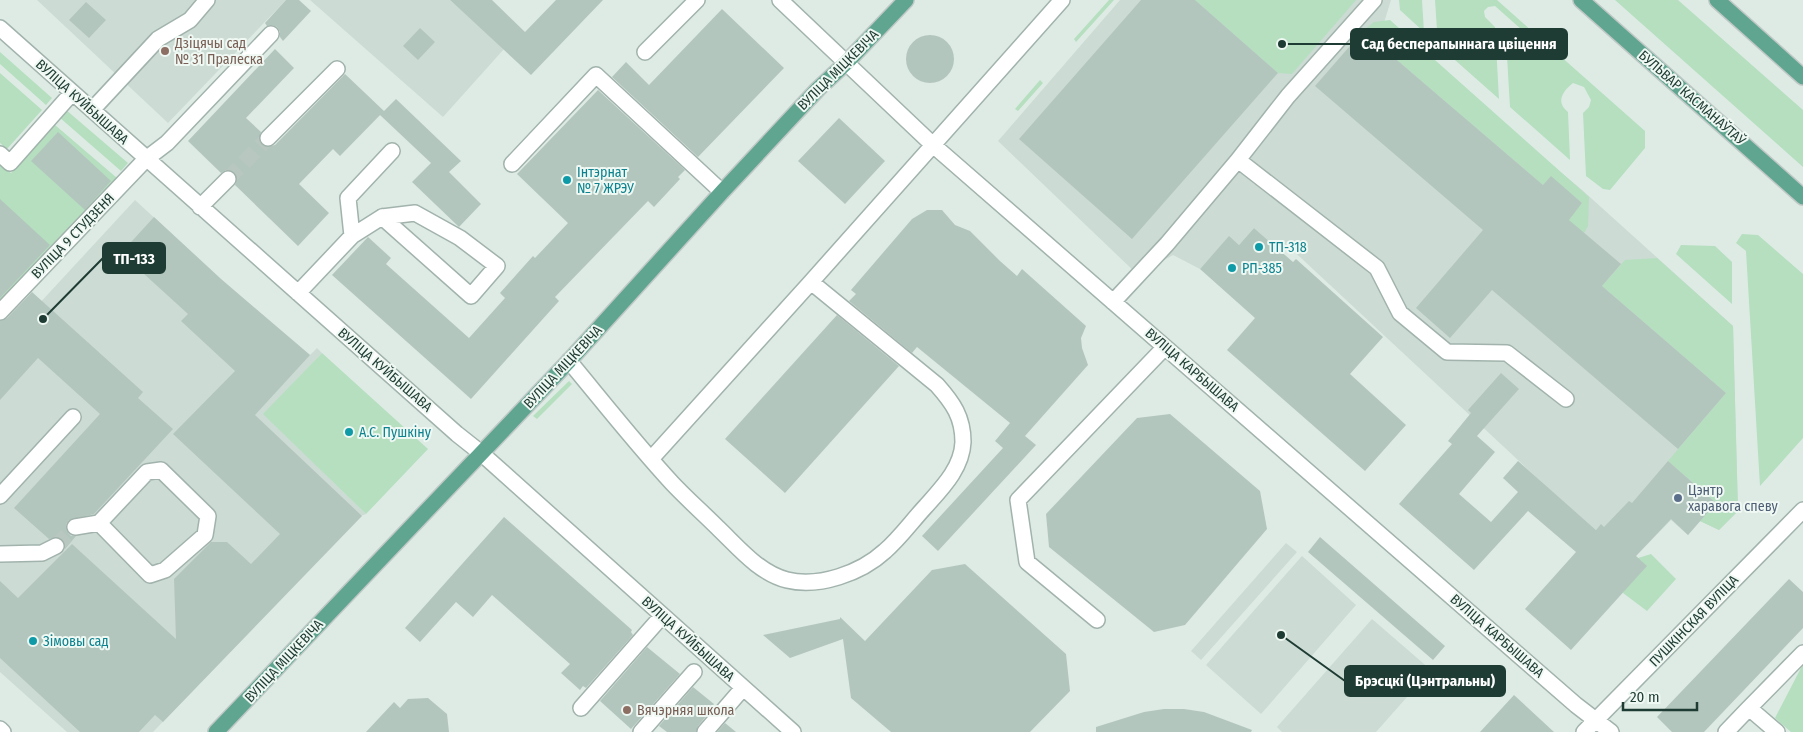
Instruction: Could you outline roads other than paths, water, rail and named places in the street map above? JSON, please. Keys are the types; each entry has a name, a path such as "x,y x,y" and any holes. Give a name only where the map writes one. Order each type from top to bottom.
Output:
{"main road":[{"name":"ВУЛІЦА МІЦКЕВІЧА","path":"216,732 569,361 818,89 846,63 906,0"},
{"name":"БУЛЬВАР КАСМАНАЎТАЎ","path":"1580,0 1803,197"},
{"path":"1717,0 1803,77"}],"street":[{"path":"92,110 158,39 190,20 207,0"},
{"path":"645,52 698,0"},
{"name":"ВУЛІЦА КАРБЫШАВА","path":"780,0 933,145 1576,705 1611,732"},
{"path":"651,459 1062,0"},
{"path":"1113,302 1167,244 1238,160 1288,96 1374,0"},
{"name":"ВУЛІЦА КУЙБЫШАВА","path":"0,28 200,207 457,434 481,453 792,732"},
{"name":"ВУЛІЦА 9 СТУДЗЕНЯ","path":"0,312 146,159 167,143 271,34"},
{"path":"268,138 337,69"},
{"path":"512,164 596,75 722,192"},
{"path":"0,154 10,163 72,93"},
{"path":"352,236 348,198 392,151"},
{"path":"1238,160 1377,268 1400,313 1447,352 1507,353 1566,400"},
{"path":"200,207 228,179"},
{"path":"298,293 352,236 382,217 415,212 460,238 497,266 471,296 382,217"},
{"path":"569,361 672,483 749,558 766,571 786,580 807,582 829,579 868,564 885,552 946,483 958,465 963,443 960,420 952,402 937,385 811,282"},
{"path":"1097,620 1027,562 1018,500 1165,347"},
{"path":"0,496 73,418"},
{"path":"75,527 99,523 146,472 161,470 208,516 205,534 165,570 150,575 99,523"},
{"name":"ПУШКІНСКАЯ ВУЛІЦА","path":"1584,732 1803,510"},
{"path":"0,554 42,553 56,546"},
{"path":"582,708 662,616"},
{"path":"1726,732 1803,653"},
{"path":"641,732 694,672"},
{"path":"705,732 743,688"},
{"path":"1749,708 1777,732"},
{"path":"0,729 3,732"}],"tunnel":[{"path":"228,179 268,138"},
{"path":"56,546 75,527"}],"place":[{"name":"Сад бесперапыннага цвіцення","path":"1282,44"},
{"name":"Дзіцячы сад № 31 Пралеска","path":"165,51"},
{"name":"Інтэрнат № 7 ЖРЭУ","path":"567,180"},
{"name":"ТП-318","path":"1259,247"},
{"name":"РП-385","path":"1232,268"},
{"name":"ТП-133","path":"43,319"},
{"name":"А.С. Пушкіну","path":"349,432"},
{"name":"Цэнтр харавога спеву","path":"1678,498"},
{"name":"Брэсцкі (Цэнтральны)","path":"1281,635"},
{"name":"Зімовы сад","path":"33,641"},
{"name":"Вячэрняя школа","path":"627,710"}]}
